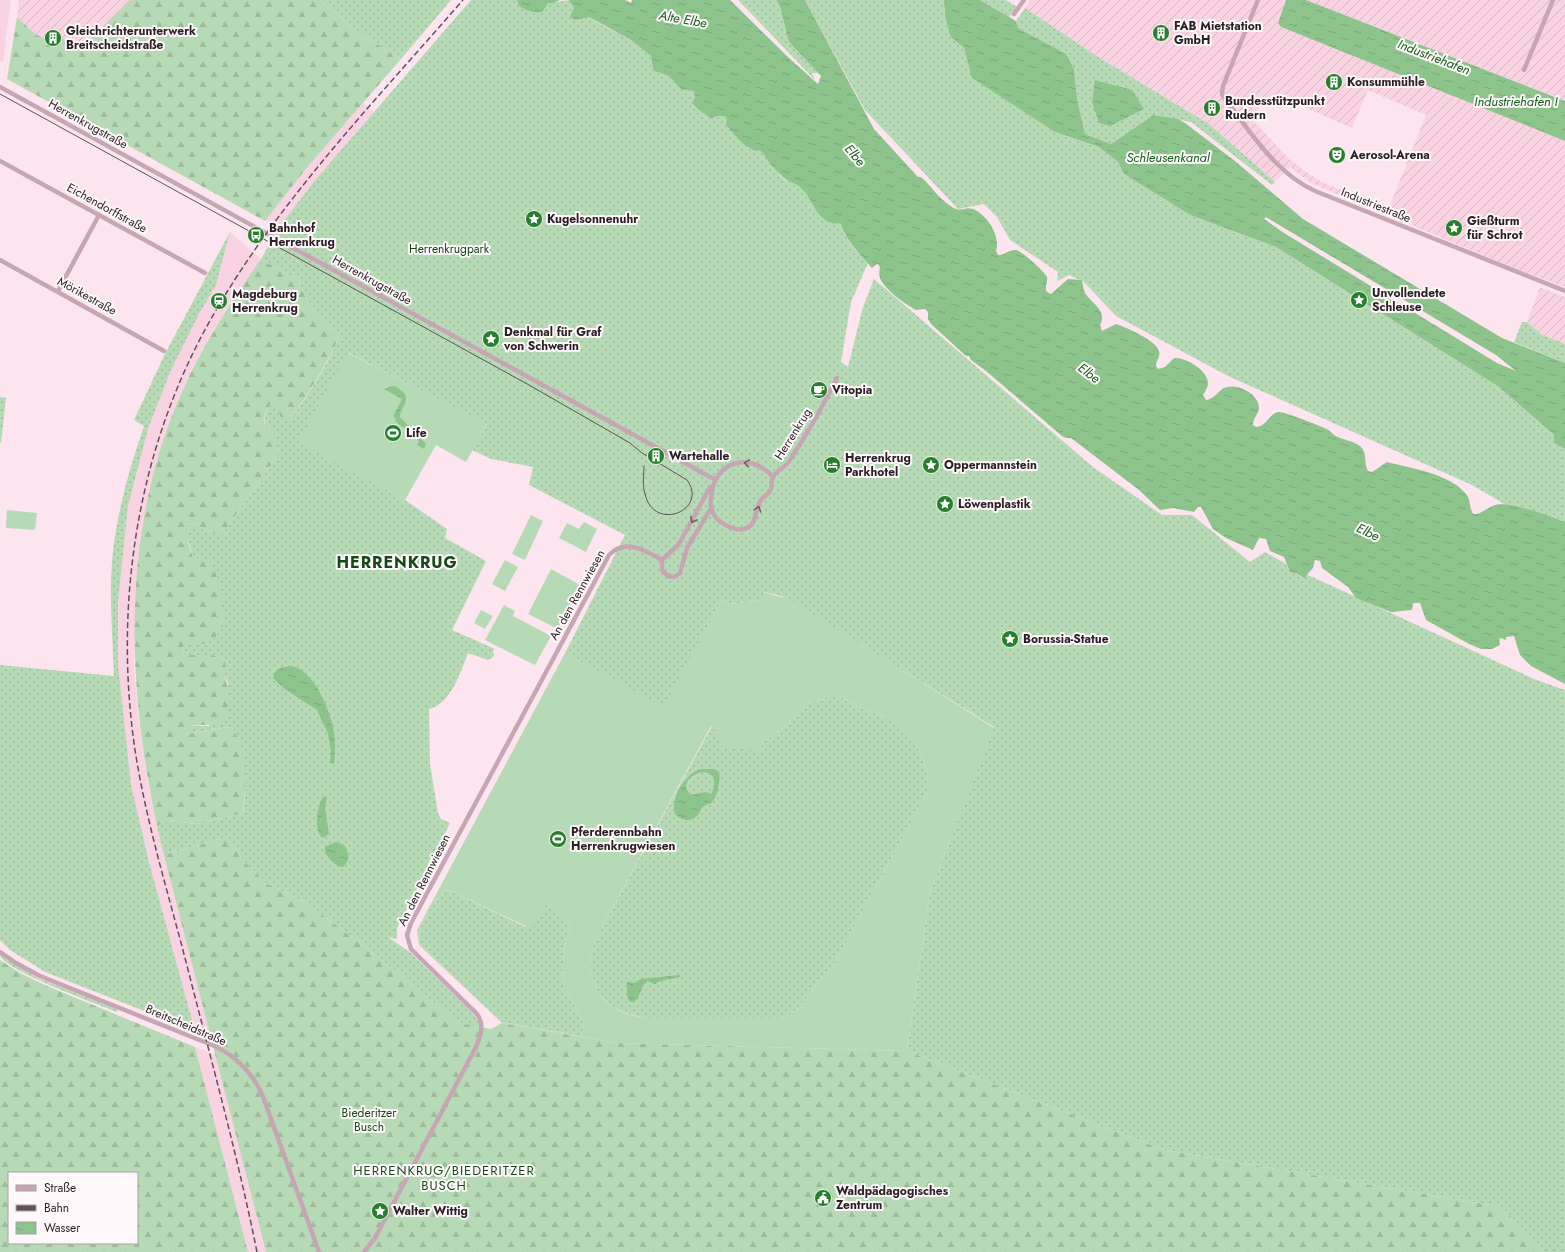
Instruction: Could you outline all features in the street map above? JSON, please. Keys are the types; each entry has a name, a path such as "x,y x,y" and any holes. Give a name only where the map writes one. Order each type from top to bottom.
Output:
{"street":[{"path":"1014,14 1024,0"},
{"name":"Industriestraße","path":"1258,0 1223,86 1222,96 1278,166 1302,185 1565,291"},
{"path":"1524,70 1553,0"},
{"name":"Herrenkrugstraße","path":"0,87 714,479"},
{"name":"Eichendorffstraße","path":"0,161 205,273"},
{"path":"58,291 99,215"},
{"name":"Mörikestraße","path":"0,260 164,351"},
{"name":"Herrenkrug","path":"773,477 760,467 744,461 728,467 714,479 711,486 711,508 715,516 728,526 738,529 749,527 754,520 760,502 770,490 773,477 789,461 837,378"},
{"path":"711,486 679,544 662,560 662,570 666,575 673,577 680,573 687,548 711,508"},
{"name":"An den Rennwiesen","path":"364,1252 375,1238 476,1047 482,1030 480,1019 476,1013 411,949 408,935 411,922 609,555 621,546 630,545 662,560"},
{"name":"Breitscheidstraße","path":"0,952 40,976 218,1047 243,1065 253,1077 262,1094 319,1252"}],"shaded area":[{"path":"0,0 11,0 6,37 4,37 6,39 3,62 0,61"},
{"path":"19,0 131,0 85,45 57,37 52,34 49,39 35,34 17,17"},
{"path":"1030,0 1286,0 1278,22 1281,27 1565,141 1565,287 1523,272 1311,183 1290,167 1275,182 1209,124 1095,55 1025,8","holes":["1368,90 1426,115 1388,210 1377,206 1376,200 1359,198 1322,182 1303,170 1287,157 1254,121 1260,107 1261,98 1274,103 1277,95 1352,128"]},
{"path":"1306,0 1565,0 1565,101 1525,85"},
{"path":"363,103 374,112 316,179 279,227 265,221 305,170"},
{"path":"230,232 261,259 213,331 194,366 181,393 156,466 146,510 138,562 134,664 138,715 147,779 157,826 212,1037 195,1031 148,858 131,784 118,664 118,603 128,506 148,429 171,370 199,314 216,285"},
{"path":"1540,287 1565,297 1565,344 1542,335 1527,322"},
{"path":"195,1047 216,1055 266,1252 248,1252"}],"green space":[{"path":"131,0 320,0 355,30 401,59 305,170 265,221 7,79 17,17 35,34 54,42 57,37 85,45"},
{"path":"320,0 451,0 401,59 355,30"},
{"name":"Herrenkrugpark","path":"471,0 517,0 519,6 531,12 548,3 570,0 579,18 589,17 631,40 651,56 653,66 658,72 666,73 676,83 694,91 695,95 693,103 700,111 712,119 717,116 725,116 727,119 726,125 734,133 765,153 770,163 785,180 794,181 803,189 815,209 823,217 832,223 841,224 842,229 848,239 868,263 851,302 841,362 848,367 863,307 874,279 1093,467 1162,515 1192,515 1250,562 1265,552 1286,564 1290,572 1296,573 1303,578 1306,574 1534,679 1565,690 1565,1252 1544,1252 1502,1207 1164,1150 907,1051 930,892 994,727 791,601 778,595 763,592 763,600 729,604 721,601 664,708 565,653 625,535 529,485 533,467 491,459 472,450 487,424 349,353 299,442 405,500 447,529 445,538 486,561 452,630 495,649 493,651 494,656 488,660 468,653 449,694 437,706 429,709 430,764 438,813 441,819 450,823 397,928 397,939 388,937 411,953 471,1011 479,1022 479,1028 459,1023 363,945 306,903 266,883 245,862 226,837 164,855 157,826 167,821 198,824 239,814 243,812 244,807 246,781 234,730 228,727 185,734 190,726 209,726 228,684 225,675 225,660 213,655 183,655 184,643 221,590 210,562 193,557 187,535 191,523 216,534 222,534 279,454 266,429 265,423 267,410 271,403 277,406 289,420 318,378 336,345 340,334 327,326 315,314 297,279 261,259 279,227 316,179"},
{"path":"738,0 776,0 780,7 789,42 818,73 812,73 815,80"},
{"path":"805,0 944,0 945,16 950,36 964,48 973,78 1055,132 1099,147 1118,162 1124,174 1190,215 1276,247 1499,387 1554,435 1554,443 1565,449 1565,522 1554,517 1506,505 1472,485 1228,376 1116,316 1083,281 1069,275 1057,281 1058,272 1010,240 997,217 984,204 958,209 865,110"},
{"path":"980,0 1006,0 1017,7 1009,17"},
{"path":"1025,8 1095,55 1209,124 1275,182 1272,185 1191,122 1153,115 1111,144 1085,134 1077,98 1074,69 1066,55 1018,28 1016,21"},
{"path":"230,232 216,285 199,314 171,370 148,429 128,506 118,603 118,664 131,784 148,858 195,1031 45,972 10,950 0,940 0,665 114,676 111,602 112,559 122,501 144,426 134,420 165,354"},
{"path":"261,259 297,279 315,314 327,326 340,334 331,355 318,378 289,420 281,418 277,406 271,403 268,408 265,414 265,424 266,427 274,431 279,454 222,534 216,534 191,523 188,532 189,544 193,557 206,559 214,568 222,595 224,622 216,637 207,644 184,643 183,655 213,655 225,660 225,675 230,701 226,719 222,722 190,726 186,734 228,727 234,730 242,748 246,781 243,812 198,824 167,821 157,826 139,717 135,662 135,606 139,551 148,497 162,444 190,374 218,324"},
{"path":"1522,322 1527,322 1542,335 1565,344 1565,363 1514,342"},
{"name":"Life","path":"348,353 487,423 466,462 436,445 405,500 298,442"},
{"path":"0,397 6,398 1,443 0,442"},
{"path":"7,510 37,513 35,530 6,528"},
{"path":"531,515 543,521 525,560 512,554"},
{"path":"584,522 597,529 586,552 559,538 567,523 579,529"},
{"path":"505,560 518,567 505,591 492,584"},
{"path":"551,569 580,585 558,629 528,614"},
{"name":"Pferderennbahn Herrenkrugwiesen","path":"763,592 791,600 994,728 930,892 907,1051 617,1043 502,1023 419,945 417,930 565,653 664,707 721,601 729,604 763,600","holes":["833,695 837,695 865,710 885,717 895,723 904,731 918,748 923,758 928,779 928,791 835,962 798,1008 789,1015 780,1018 647,1018 632,1015 619,1010 608,1003 600,994 590,971 594,942 711,726 717,733 722,747 764,751 761,747 762,743 783,728 808,702 818,701","446,889 532,929 548,902 571,924 564,948 562,983 584,1024 581,1036 502,1022 420,944 420,929 423,922 431,908"]},
{"path":"504,605 515,611 513,616 551,636 535,665 485,640"},
{"path":"481,610 493,616 485,629 474,623"},
{"path":"833,695 837,695 865,710 885,717 895,723 904,731 918,748 923,758 928,779 928,791 835,962 798,1008 789,1015 780,1018 647,1018 632,1015 619,1010 608,1003 594,984 590,971 594,942 712,726 717,733 764,750 761,747 762,743 783,728 808,702 818,701"},
{"name":"Biederitzer Busch","path":"226,837 245,862 266,883 306,903 363,945 459,1023 491,1029 502,1023 617,1043 907,1051 1164,1150 1502,1207 1544,1252 266,1252 164,855"},
{"path":"446,889 526,927 548,902 571,924 564,948 562,983 584,1024 581,1036 502,1022 420,944 420,929 423,922 431,908"},
{"path":"0,955 38,978 118,1009 117,1012 73,995 33,977 5,961"},
{"path":"0,960 20,973 47,986 195,1047 248,1252 0,1252"}],"water":[{"path":"517,0 560,0 553,3 548,3 543,11 534,12 528,11 519,6"},
{"path":"569,0 625,0 631,3 632,0 730,0 789,58 818,84 821,76 789,42 780,7 776,0 805,0 874,129 918,177 921,177 947,204 955,209 973,209 988,221 995,233 997,245 996,251 998,255 1016,250 1038,267 1047,277 1047,292 1051,294 1068,279 1082,280 1085,293 1101,312 1102,320 1100,325 1102,331 1116,324 1134,331 1153,343 1159,351 1156,366 1158,369 1165,367 1174,358 1179,358 1195,365 1207,378 1208,386 1203,395 1206,400 1212,398 1224,388 1232,386 1252,394 1258,402 1259,407 1253,423 1256,427 1263,425 1275,413 1282,412 1327,429 1337,437 1354,442 1360,446 1365,455 1368,471 1372,472 1387,462 1418,469 1451,481 1466,494 1473,514 1501,504 1530,510 1565,522 1565,684 1531,666 1520,655 1514,636 1506,637 1506,640 1501,638 1499,639 1500,645 1492,649 1481,649 1426,620 1420,603 1413,603 1412,610 1391,612 1356,598 1348,587 1322,568 1320,561 1315,560 1313,568 1304,578 1296,573 1290,572 1284,557 1270,551 1266,539 1259,538 1253,550 1226,538 1213,529 1201,507 1198,507 1194,512 1173,508 1160,510 1139,490 1071,438 1062,436 971,360 969,356 966,356 931,324 928,319 928,312 925,309 916,310 885,287 880,278 879,265 877,264 872,268 849,241 841,224 832,223 822,217 801,188 783,177 759,150 755,151 743,144 726,125 727,119 725,116 717,116 712,119 700,111 692,103 695,97 694,91 681,89 669,76 655,71 653,69 651,56 631,40 589,17 574,20 570,16 574,8"},
{"name":"Schleusenkanal","path":"944,0 980,0 1016,21 1018,28 1066,54 1074,69 1077,98 1085,134 1111,144 1153,115 1178,119 1235,161 1303,219 1502,338 1565,363 1565,449 1554,443 1554,435 1499,387 1276,247 1190,215 1124,174 1118,162 1099,147 1055,132 972,78 964,48 950,36 945,16","holes":["1266,217 1496,355 1516,371 1497,363 1284,233 1264,219"]},
{"name":"Industriehafen I","path":"1286,0 1306,0 1565,101 1565,141 1281,27 1278,23"},
{"path":"1095,80 1132,90 1144,109 1110,126 1099,123 1092,102"},
{"path":"391,386 399,388 405,394 406,401 400,417 426,444 424,449 417,445 419,440 395,421 396,419 393,416 402,399 384,389"},
{"path":"291,666 306,674 319,690 324,700 334,732 334,764 330,763 331,750 328,734 317,710 286,690 273,678 277,670"},
{"path":"700,769 715,769 719,772 718,787 713,801 705,805 695,818 686,820 675,814 675,801 684,781","holes":["702,772 711,774 714,779 711,794 706,792 690,795 686,788 686,784 692,776"]},
{"path":"324,796 327,797 325,807 329,834 323,838 318,830 317,818 319,805"},
{"path":"335,842 344,845 347,851 348,860 343,867 335,864 325,852 325,847"},
{"path":"681,976 680,977 660,981 655,984 647,981 643,986 637,1000 632,1002 629,1001 627,995 627,982 634,983 641,979"}],"tram line":[{"path":"0,94 529,385 630,443 642,453 687,480 692,491 691,500 686,508 678,513 668,515 658,512 650,506 644,490 644,466"}],"railway":[{"path":"257,1252 223,1105 151,829 135,750 129,694 127,637 130,580 138,524 150,469 167,415 189,362 215,312 241,270 300,189 332,150 463,0"}],"place":[{"name":"FAB Mietstation GmbH","path":"1161,33"},
{"name":"Gleichrichterunterwerk Breitscheidstraße","path":"53,38"},
{"name":"Konsummühle","path":"1334,82"},
{"name":"Bundesstützpunkt Rudern","path":"1212,108"},
{"name":"Aerosol-Arena","path":"1337,155"},
{"name":"Kugelsonnenuhr","path":"534,219"},
{"name":"Gießturm für Schrot","path":"1454,228"},
{"name":"Bahnhof Herrenkrug","path":"256,235"},
{"name":"Unvollendete Schleuse","path":"1359,300"},
{"name":"Magdeburg Herrenkrug","path":"219,301"},
{"name":"Denkmal für Graf von Schwerin","path":"491,339"},
{"name":"Vitopia","path":"819,390"},
{"name":"Life","path":"393,433"},
{"name":"Wartehalle","path":"656,456"},
{"name":"Herrenkrug Parkhotel","path":"832,465"},
{"name":"Oppermannstein","path":"931,465"},
{"name":"Löwenplastik","path":"945,504"},
{"name":"Borussia-Statue","path":"1010,639"},
{"name":"Pferderennbahn Herrenkrugwiesen","path":"558,839"},
{"name":"Waldpädagogisches Zentrum","path":"823,1198"},
{"name":"Walter Wittig","path":"380,1211"}],"district":[{"name":"HERRENKRUG","path":"397,562"},
{"name":"HERRENKRUG/BIEDERITZER BUSCH","path":"444,1178"}],"water label":[{"name":"Alte Elbe","path":"683,19"},
{"name":"Industriehafen","path":"1434,57"},
{"name":"Elbe","path":"855,155"},
{"name":"Elbe","path":"1089,373"},
{"name":"Elbe","path":"1368,532"}]}
